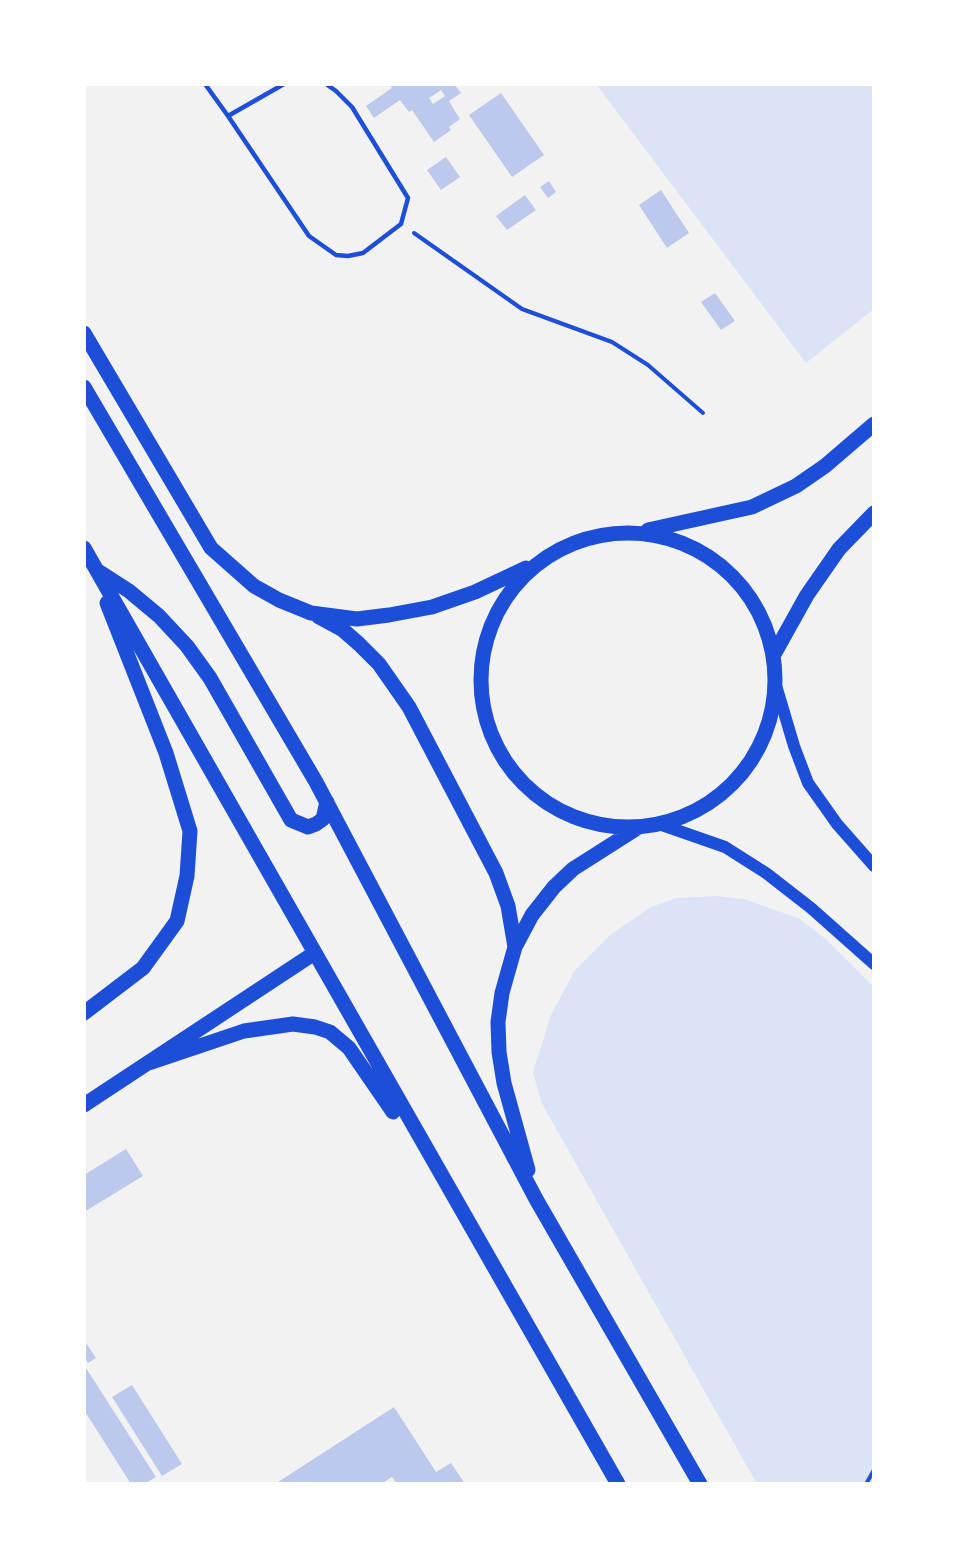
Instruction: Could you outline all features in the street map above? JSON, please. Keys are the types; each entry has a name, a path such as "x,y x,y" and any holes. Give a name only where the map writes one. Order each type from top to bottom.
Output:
{"main road":[{"path":"84,333 211,548 254,586 343,630 379,664 409,707 496,873 508,906 515,947"},
{"path":"84,387 327,802 536,1198 700,1484"},
{"path":"311,613 357,619 432,607 475,592 583,539 609,533 635,532 752,507 796,486 825,466 874,424"},
{"path":"773,656 807,596 839,549 873,514"},
{"path":"635,532 664,537 690,546 715,561 736,580 753,603 766,629 773,656 775,682 794,746 808,783 837,824 874,866"},
{"path":"84,548 451,1196 618,1484"},
{"path":"537,563 516,583 499,607 488,633 481,671 481,690 486,719 496,746 512,771 532,792 555,808 582,820 610,826 639,827 683,817 705,806 742,774 767,731 775,682"},
{"path":"96,569 152,610 187,646 210,678 291,820 308,827 316,824 323,819 327,802"},
{"path":"84,1012 143,968 177,921 187,876 190,831 166,753 119,637 96,569"},
{"path":"659,824 725,847 750,862 811,908 874,964"},
{"path":"536,1198 504,1083 499,1052 498,1022 502,993 515,947 532,915 554,887 573,869 639,827"},
{"path":"84,1105 313,954"},
{"path":"149,1063 244,1030 267,1026 293,1024 330,1032 349,1048 451,1196"}],"lane":[{"path":"205,84 309,236 321,247 336,255 348,256 363,253 401,224 408,198 402,184 352,107 336,90 326,84"},
{"path":"228,116 284,84"}],"path":[{"path":"401,224 522,309 612,342 648,365 703,414"},
{"path":"866,1484 874,1470"}],"shaded area":[{"path":"596,84 874,84 874,309 806,363"},
{"path":"716,896 744,899 798,918 826,939 874,987 874,1484 757,1484 541,1102 533,1072 551,1015 575,970 610,935 651,907 676,898"}],"building":[{"path":"389,84 454,84 461,93 449,101 460,119 449,127 451,130 434,142 412,110 409,112 400,100 374,118 366,106 392,88","holes":["441,90 445,96 433,104 429,98"]},
{"path":"501,93 544,155 512,177 469,115"},
{"path":"446,157 460,177 441,190 427,170"},
{"path":"549,181 556,192 548,198 540,187"},
{"path":"661,190 689,233 667,248 639,205"},
{"path":"525,195 536,210 507,230 496,216"},
{"path":"715,293 735,321 721,330 701,302"},
{"path":"126,1149 143,1176 84,1212 84,1175"},
{"path":"84,1340 96,1358 88,1363 84,1357"},
{"path":"84,1365 156,1477 144,1484 131,1484 84,1410"},
{"path":"132,1385 182,1464 162,1476 112,1397"},
{"path":"394,1407 436,1472 451,1463 465,1484 397,1484 392,1477 381,1484 275,1484"}]}
